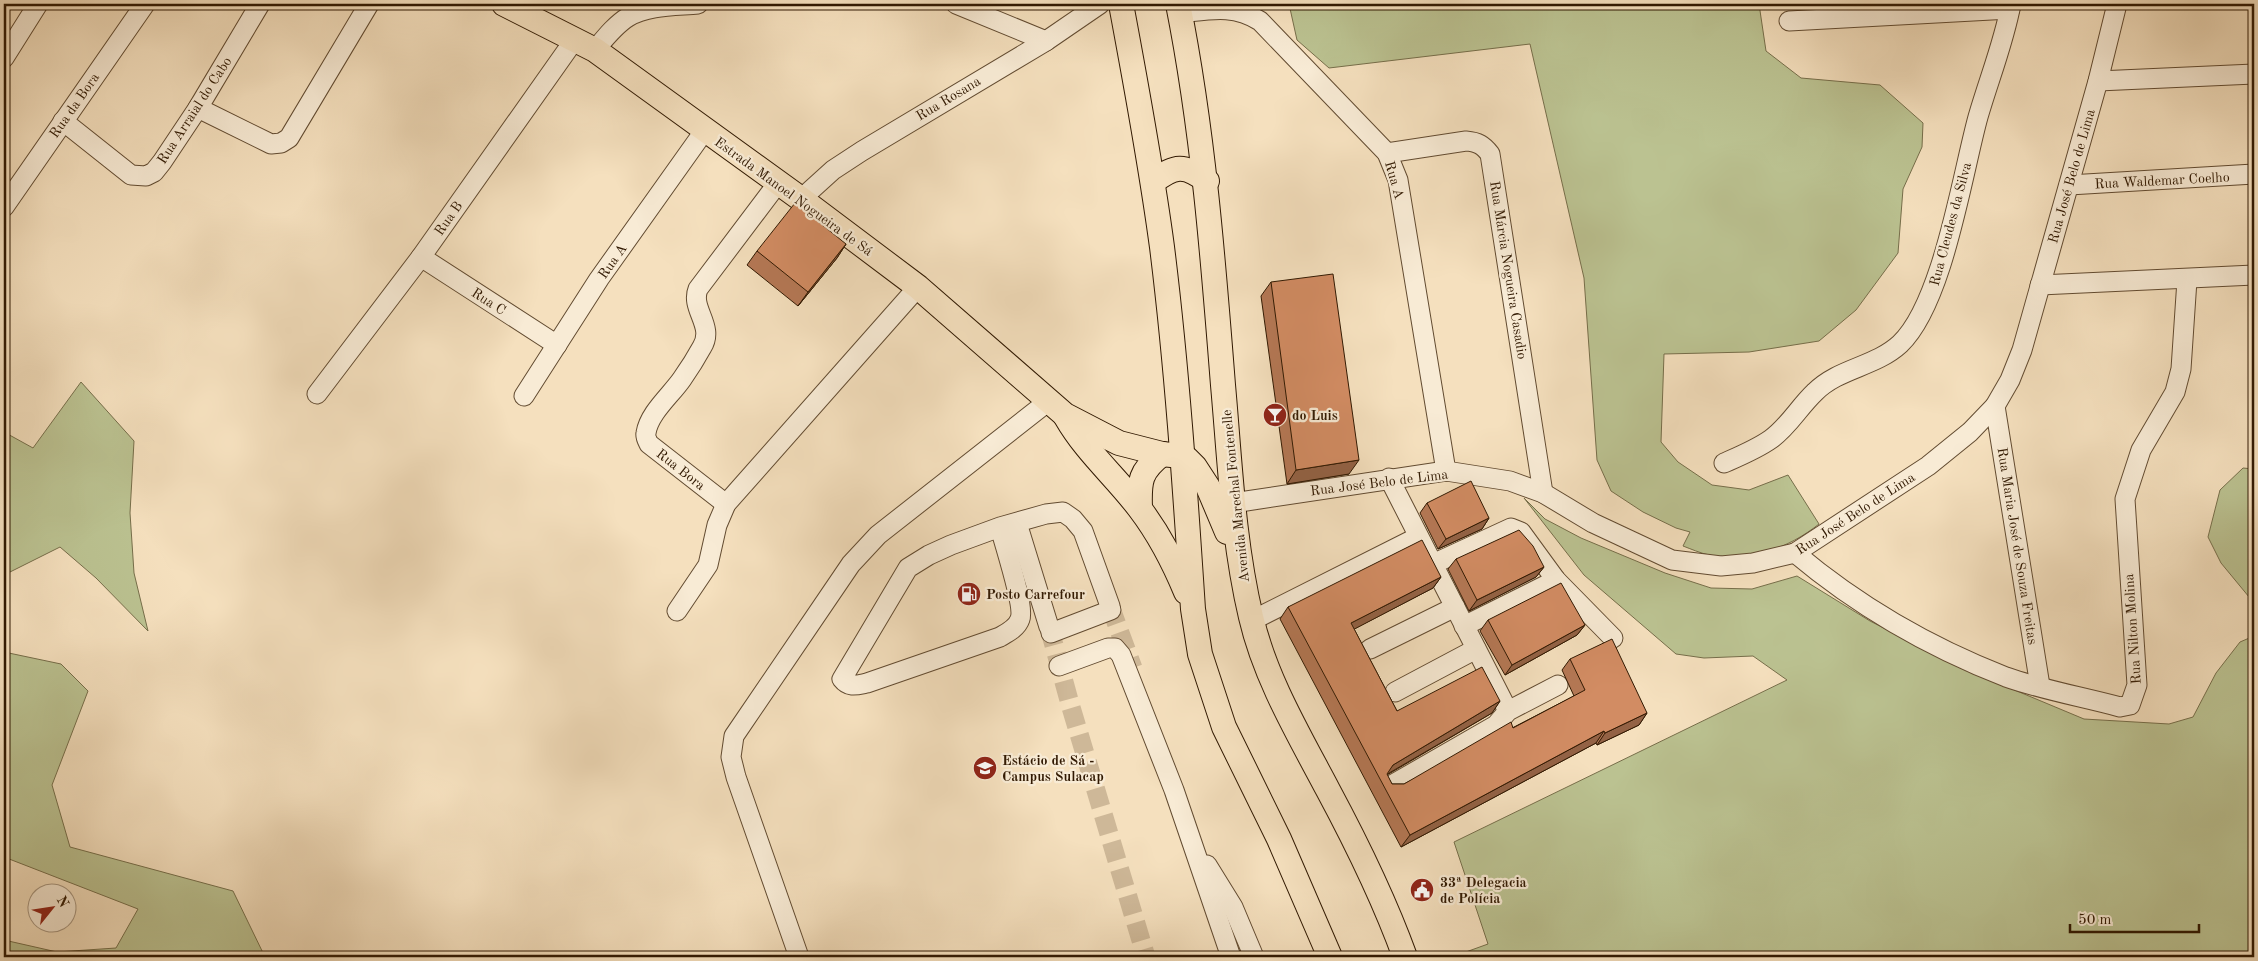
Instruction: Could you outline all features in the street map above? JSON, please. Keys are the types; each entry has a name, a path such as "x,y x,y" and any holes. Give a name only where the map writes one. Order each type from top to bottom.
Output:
{"main road":[{"name":"Estrada Manoel Nogueira de Sá","path":"504,4 585,44 800,199 918,287 1057,408 1119,443 1172,455"},
{"path":"1121,4 1153,182 1172,334 1172,455 1200,654 1224,728 1283,848 1330,957"},
{"name":"Avenida Marechal Fontenelle","path":"1179,9 1206,181 1233,503 1240,568 1252,621 1268,668 1294,726 1371,874 1405,957"},
{"path":"1153,182 1164,173 1177,168 1186,168 1195,172 1206,181"},
{"name":"Estrada Manoel Nogueira de Sá","path":"1057,408 1088,450 1140,508 1176,569 1193,609"},
{"path":"1140,508 1140,486 1146,468 1172,455"},
{"path":"1172,455 1195,467 1208,487 1218,506 1240,568"}],"street":[{"path":"4,58 38,4"},
{"name":"Rua da Bora","path":"4,207 145,4"},
{"name":"Rua Arraial do Cabo","path":"63,122 131,175 139,177 154,172 198,108 260,4"},
{"path":"198,108 271,144 281,143 289,138 369,4"},
{"name":"Rua B","path":"317,394 585,44 616,26 630,15 651,9 698,4"},
{"path":"956,4 1046,41"},
{"name":"Rua Rosana","path":"800,199 833,170 862,150 1046,41 1100,4"},
{"name":"Rua José Belo de Lima","path":"1233,503 1389,478 1446,471 1510,481 1543,493 1593,522 1672,560 1721,566 1753,564 1795,553 1928,466 1970,432 1995,406 2010,380 2022,350 2070,185 2117,4"},
{"path":"1789,21 2010,7"},
{"name":"Rua Cleudes da Silva","path":"1724,463 1772,439 1814,392 1832,378 1876,361 1901,343 1917,320 1941,265 1978,117 2010,7"},
{"name":"Rua A","path":"1179,9 1223,8 1247,13 1260,22 1387,153 1398,180 1446,471"},
{"path":"2098,82 2254,74"},
{"name":"Rua A","path":"524,396 599,279 705,130"},
{"name":"Rua Márcia Nogueira Casadio","path":"1387,153 1466,141 1477,142 1484,146 1490,154 1543,493"},
{"name":"Rua Waldemar Coelho","path":"2070,185 2254,174"},
{"name":"Rua Bora","path":"726,504 649,444 646,437 650,421 682,379 704,344 706,334 705,323 696,304 695,296 698,289 778,183"},
{"name":"Rua C","path":"421,257 557,345"},
{"path":"2040,285 2187,280 2254,275"},
{"name":"Rua Nilton Molina","path":"1795,553 1833,585 1872,611 1958,656 2008,677 2120,707 2130,705 2136,693 2125,498 2141,450 2175,392 2180,369 2187,280"},
{"path":"677,611 708,565 717,525 726,504 918,287"},
{"name":"Rua Maria José de Souza Freitas","path":"1995,406 2040,686"},
{"path":"799,957 736,777 731,757 734,736 850,564 878,535 1057,408"},
{"path":"1389,478 1508,711"},
{"path":"1008,525 1020,604 1020,619 1014,628 1000,637 867,683 853,686 846,685 842,679 908,568 928,555 1008,525 1046,514 1063,512 1073,519 1082,531 1111,608 1050,630 1008,525"},
{"path":"1433,564 1511,528 1516,529 1521,532 1556,580 1613,638"},
{"path":"1252,621 1418,537"},
{"path":"1464,626 1556,580"},
{"path":"1370,649 1454,607"},
{"path":"1059,666 1108,648 1115,648 1121,655 1174,790 1231,957"},
{"path":"1395,692 1476,650"},
{"path":"1390,786 1496,726 1508,711 1558,685"},
{"path":"1200,847 1208,867 1234,908 1254,957"}],"green space":[{"path":"1289,4 1759,4 1766,51 1801,78 1880,85 1923,123 1922,147 1903,189 1898,253 1856,310 1819,341 1749,352 1664,354 1661,442 1678,462 1712,485 1749,490 1788,475 1819,524 1795,540 1753,555 1724,557 1709,555 1683,546 1690,532 1676,528 1643,512 1611,491 1597,460 1584,278 1530,44 1329,68 1297,40"},
{"path":"81,382 134,441 130,513 134,573 148,631 96,578 60,547 4,575 4,432 33,448"},
{"path":"2243,468 2254,469 2254,603 2221,563 2208,537 2220,490"},
{"path":"1524,498 1545,519 1581,538 1665,573 1711,588 1752,589 1797,576 1870,621 1969,671 2084,719 2169,724 2193,717 2216,673 2240,642 2254,636 2254,957 1452,957 1488,944 1454,842 1787,680 1753,656 1704,658 1676,654 1584,575"},
{"path":"4,652 61,664 88,691 52,785 70,847 233,891 265,957 4,957 4,940 57,952 116,948 138,909 78,886 78,884 74,884 4,857"}],"building":[{"path":"795,203 846,244 808,292 757,251"},
{"path":"1333,274 1359,460 1296,470 1271,282"},
{"path":"1471,481 1489,518 1446,539 1427,503"},
{"path":"1519,530 1533,546 1544,567 1477,600 1456,559"},
{"path":"1422,540 1441,577 1351,623 1397,711 1482,667 1500,701 1393,765 1387,774 1392,784 1404,784 1511,722 1513,728 1585,690 1570,659 1612,639 1647,713 1605,733 1604,731 1410,835 1288,607"},
{"path":"1561,583 1585,625 1512,665 1488,620"}],"tunnel":[{"path":"1110,606 1133,668"},
{"path":"1049,627 1070,704 1146,957"}],"place":[{"name":"do Luis","path":"1275,415"},
{"name":"Posto Carrefour","path":"969,594"},
{"name":"Estácio de Sá - Campus Sulacap","path":"985,768"},
{"name":"33ª Delegacia de Polícia","path":"1422,890"}]}
